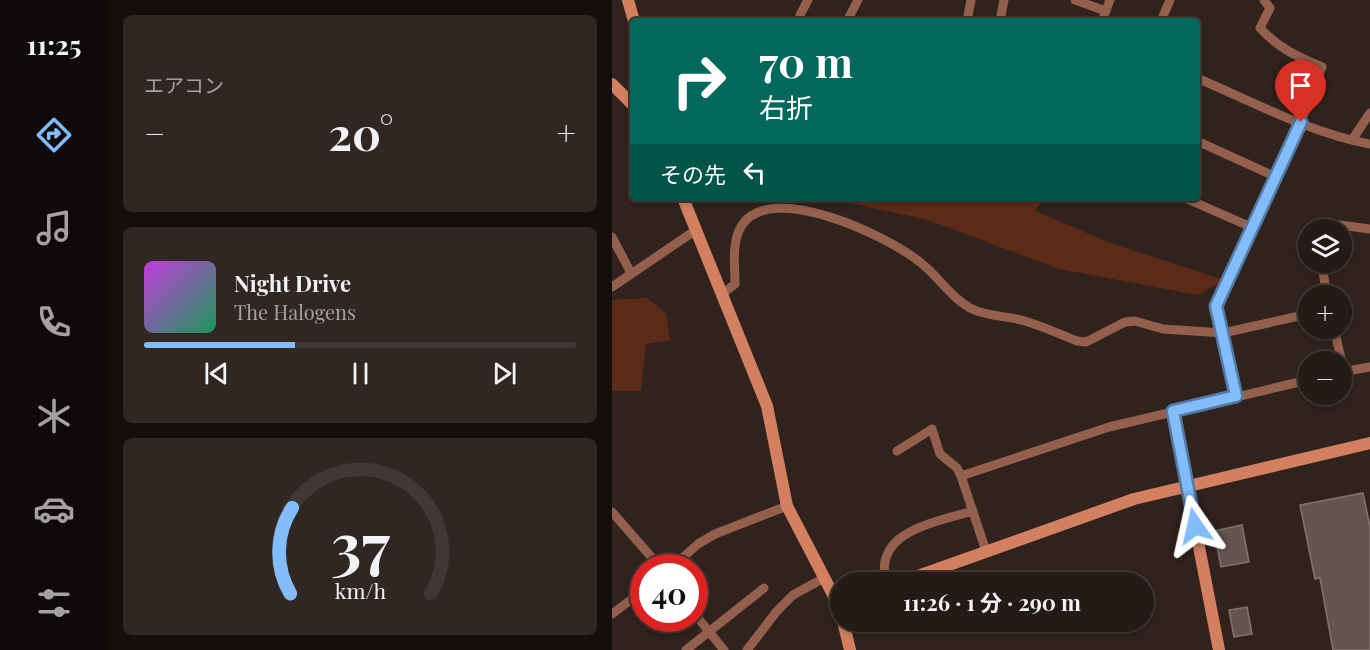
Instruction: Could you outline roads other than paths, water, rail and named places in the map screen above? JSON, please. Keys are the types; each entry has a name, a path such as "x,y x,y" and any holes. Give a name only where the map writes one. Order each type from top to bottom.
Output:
{"street":[{"path":"628,0 633,18"},
{"path":"800,15 808,0"},
{"path":"849,18 858,0"},
{"path":"968,18 971,0"},
{"path":"1001,18 1004,0"},
{"path":"1075,0 1106,11"},
{"path":"1103,18 1110,0"},
{"path":"1162,18 1170,0"},
{"path":"1236,396 1216,306 1274,176 1301,122 1322,67 1288,54 1266,35 1260,28 1270,8 1264,0"},
{"path":"1200,79 1301,122 1370,144"},
{"path":"612,84 630,102"},
{"path":"1352,140 1370,113"},
{"path":"1200,142 1274,176"},
{"path":"683,201 767,406 787,506 830,589"},
{"path":"1192,201 1251,227"},
{"path":"722,294 735,284 735,245 741,226 751,216 778,208 834,217 861,227 922,263 973,310 1023,320 1077,341 1086,342 1125,322 1135,321 1163,329 1223,333 1298,316"},
{"path":"1352,227 1370,229"},
{"path":"612,287 696,230"},
{"path":"612,237 632,273"},
{"path":"1352,370 1370,367"},
{"path":"961,476 1108,427 1298,382"},
{"path":"1173,411 1219,650"},
{"path":"897,451 932,429 940,454 957,468 961,476 986,550"},
{"path":"928,572 1134,499 1370,443"},
{"path":"687,554 715,534 787,506"},
{"path":"884,572 882,566 890,548 914,528 973,511"},
{"path":"612,512 649,554"},
{"path":"749,649 777,611 793,595 824,578"},
{"path":"686,650 764,588"},
{"path":"612,614 630,600"},
{"path":"708,632 724,650"},
{"path":"846,632 850,650"}]}
